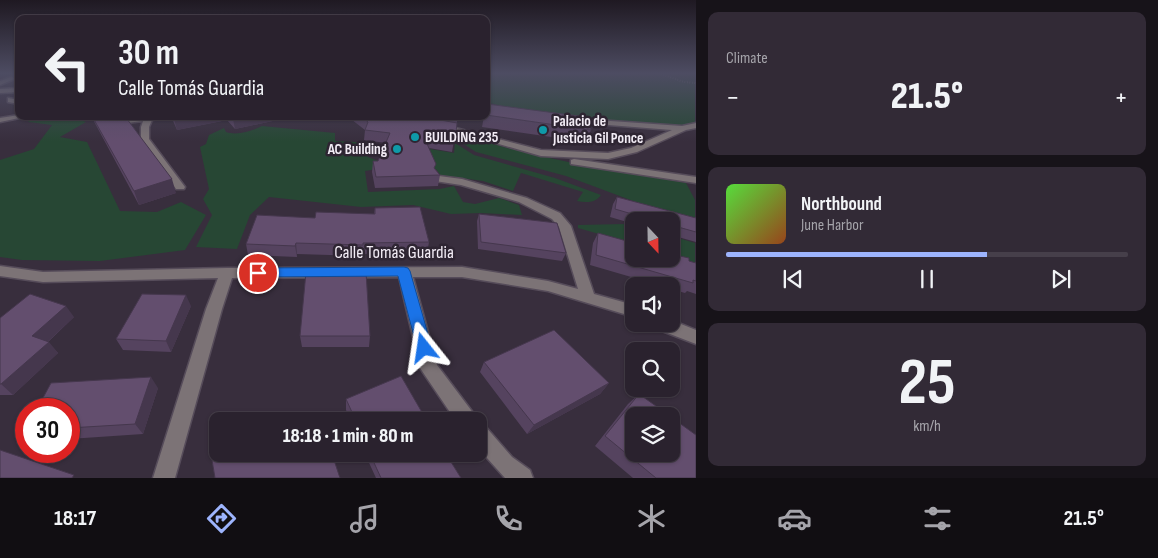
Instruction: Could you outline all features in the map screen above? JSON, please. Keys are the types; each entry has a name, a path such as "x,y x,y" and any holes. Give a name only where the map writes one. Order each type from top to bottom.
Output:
{"street":[{"path":"0,120 15,118"},
{"path":"560,119 589,123 683,128"},
{"path":"121,120 148,120 145,126 145,139 180,187"},
{"path":"433,125 448,127 498,143 557,155 608,156 634,150 683,128 696,125"},
{"path":"557,155 569,161 696,180"},
{"path":"439,179 462,182 523,200 556,216 565,226 588,298"},
{"name":"Calle Tomás Guardia","path":"0,270 43,277 227,273 462,272 548,286 625,309"},
{"path":"404,271 429,368 461,412"},
{"path":"164,478 214,309 227,273"},
{"path":"680,331 696,337"},
{"path":"487,443 505,464 522,478"}],"green space":[{"path":"490,96 695,96 695,127 564,117 490,103"},
{"path":"28,120 81,120 86,122 60,137 87,142 120,211 157,212 181,202 206,215 185,250 100,261 22,260 0,257 0,160 34,149 52,125 29,122"},
{"path":"262,126 335,133 335,141 356,142 368,157 381,162 384,168 365,171 368,192 440,189 454,186 463,202 475,204 499,198 519,205 522,215 451,214 413,205 361,207 269,197 250,215 237,249 196,247 212,215 203,199 209,189 200,147 206,144 209,135 224,128 226,132 240,133"},
{"path":"461,134 545,157 686,183 695,200 695,224 680,218 680,212 663,212 566,176 476,152 462,143"},
{"path":"363,141 386,147 430,149 454,153 455,143 474,155 555,178 601,195 596,200 590,202 577,201 583,192 521,173 513,191 483,181 440,175 436,169 406,165 375,154"},
{"path":"625,224 625,241 578,228 578,225"},
{"path":"680,239 695,243 695,263 680,258"}],"building":[{"path":"490,104 586,117 591,130 490,116"},
{"path":"94,120 128,120 172,179 134,191"},
{"path":"366,120 440,120 457,123 455,141 424,137 436,164 434,168 440,175 376,177 373,161 378,161 390,133 365,130 368,122"},
{"path":"617,197 673,212 625,212 615,209"},
{"path":"420,207 429,242 363,243 363,245 296,243 295,246 246,244 257,215 315,218 316,212 375,214 375,208"},
{"path":"479,214 557,223 566,253 481,242"},
{"path":"680,214 696,218 696,232 680,228"},
{"path":"598,233 625,240 625,263 596,255"},
{"path":"680,256 689,258 689,261 696,263 696,281 693,280 693,283 680,279 680,277 672,277 641,268 680,268"},
{"path":"306,272 366,272 370,336 300,336"},
{"path":"30,294 66,306 32,336 49,342 0,384 0,318"},
{"path":"142,294 186,295 166,341 116,339"},
{"path":"554,330 609,383 534,425 484,362"},
{"path":"401,376 422,412 352,412 346,399"},
{"path":"151,377 135,424 80,427 80,398 43,398 51,383"},
{"path":"637,397 643,397 657,407 628,407"},
{"path":"625,411 625,452 605,436"},
{"path":"680,423 696,435 696,478 656,478 637,462 680,462"},
{"path":"0,450 15,455 15,463 38,463 74,475 72,478 0,478"},
{"path":"212,462 335,462 340,478 215,478"},
{"path":"374,462 451,462 461,478 381,478"}],"place":[{"name":"Palacio de Justicia Gil Ponce","path":"543,130"},
{"name":"BUILDING 235","path":"415,137"},
{"name":"AC Building","path":"397,149"}],"route":[{"path":"258,273 404,271 424,348"}]}
